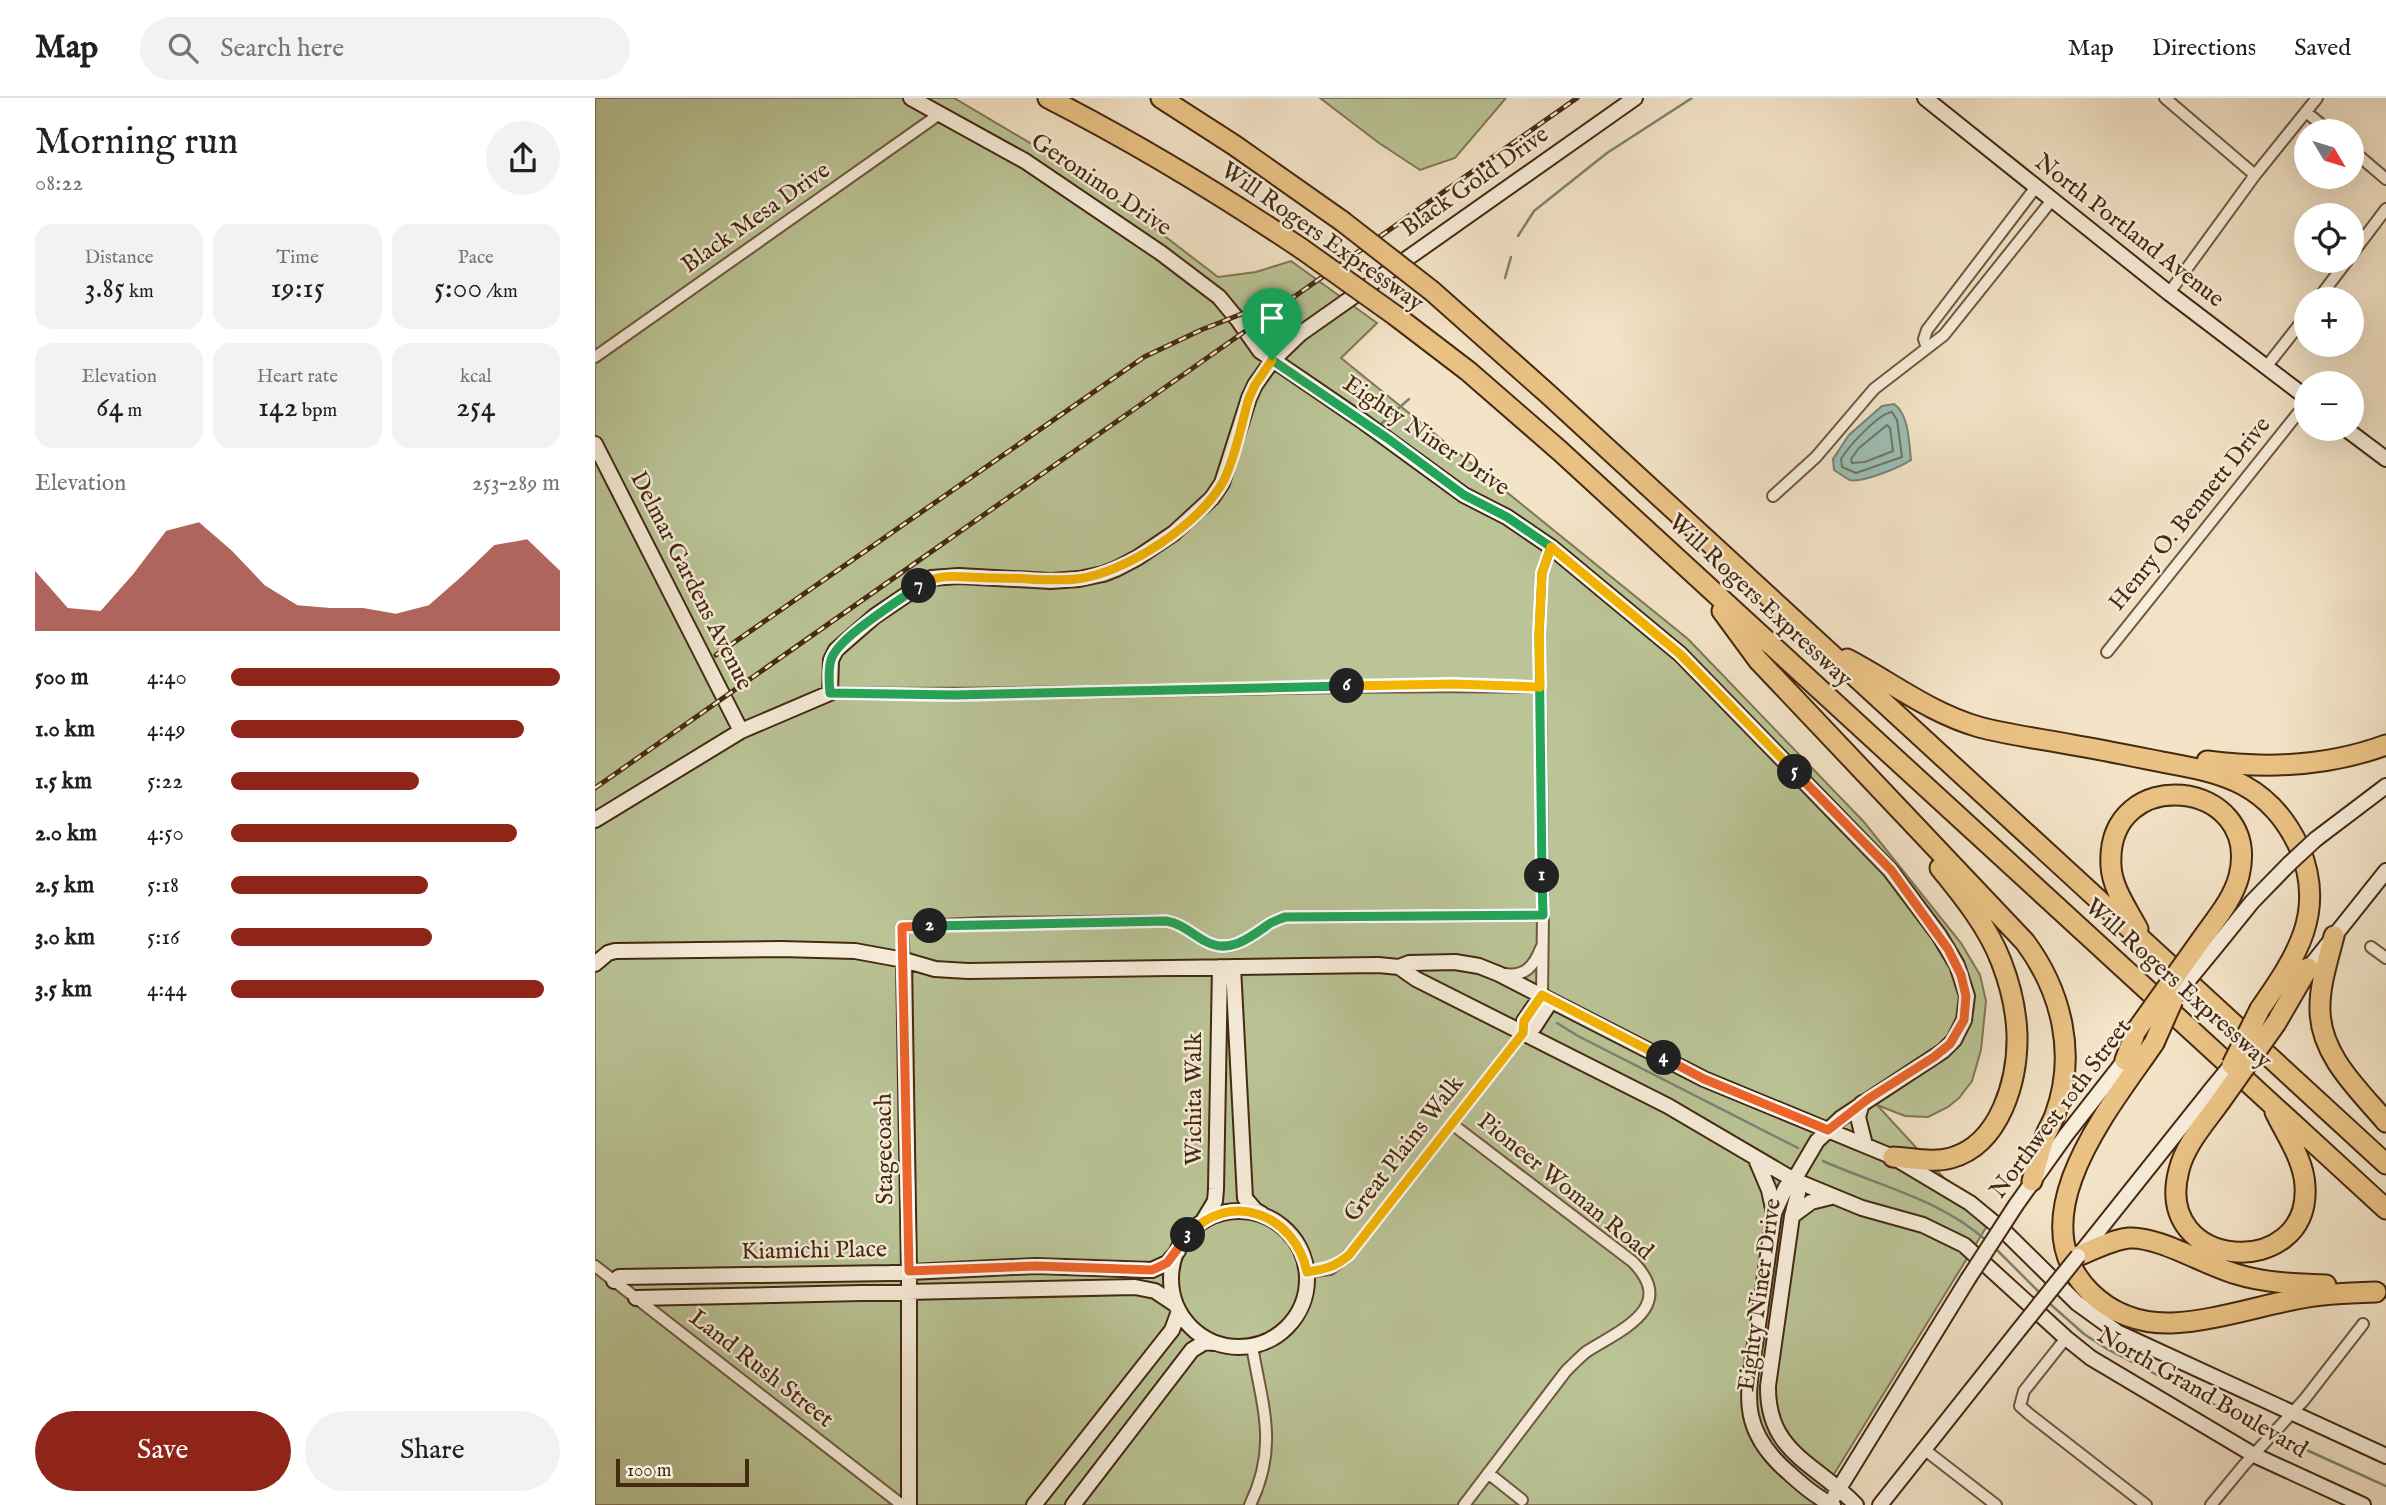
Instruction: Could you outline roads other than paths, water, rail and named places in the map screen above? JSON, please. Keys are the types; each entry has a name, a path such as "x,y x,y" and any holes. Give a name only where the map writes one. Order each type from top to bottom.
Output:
{"highway":[{"name":"Will Rogers Expressway","path":"1048,98 1204,185 1302,249 1396,316 1468,372 1523,418 1695,574 2386,1209"},
{"name":"Will Rogers Expressway","path":"1161,98 1234,145 1342,221 1431,291 1548,394 2386,1164"},
{"path":"1695,574 1758,660 2025,942 2047,974 2055,994 2064,1033 2066,1073 2055,1115 2044,1140 2032,1181"},
{"path":"1823,647 1879,676 1932,709 1958,720 2000,732 2227,777 2260,796 2275,809 2304,860 2309,895 2308,914 2299,947 2269,1016 2215,1097 2182,1160 2176,1192 2181,1215 2193,1234 2212,1247 2235,1253 2258,1251 2278,1241 2294,1225 2303,1207 2305,1185 2301,1164 2270,1102"},
{"path":"2091,748 2260,766 2316,762 2386,745"},
{"path":"2145,943 2114,879 2111,852 2119,828 2127,816 2148,800 2170,794 2195,796 2220,810 2235,830 2241,854 2238,879 2207,945 2145,1036 2072,1177 2064,1212 2064,1237 2077,1276 2103,1303 2126,1315 2150,1322 2200,1320 2325,1294 2381,1293"},
{"path":"1893,1157 1935,1161 1963,1153 1976,1145 1997,1119 2006,1101 2012,1082 2017,1034 2009,984 1990,938 1974,911 1929,855 1903,812"},
{"path":"2334,936 2321,993 2322,1030 2334,1059 2386,1122"},
{"path":"2232,1065 2308,968"},
{"path":"2125,1060 2172,1000"},
{"path":"2087,1249 2119,1240 2145,1239 2216,1268 2255,1279 2279,1283 2345,1286 2381,1293"}],"street":[{"name":"Geronimo Drive","path":"911,98 998,144 1168,257 1219,298 1248,333"},
{"name":"Black Gold Drive","path":"830,693 831,660 836,650 875,616 931,578 959,576 1051,581 1079,579 1116,569 1174,533 1212,498 1222,483 1249,398 1272,360 1284,347 1635,98"},
{"name":"North Portland Avenue","path":"1924,98 2294,390"},
{"path":"2165,98 2255,175"},
{"path":"2169,293 2255,175 2317,98"},
{"path":"2306,112 2314,119"},
{"name":"Black Mesa Drive","path":"595,357 941,113"},
{"path":"2364,160 2386,179"},
{"path":"1927,348 1924,339 1927,330 2036,187"},
{"path":"1773,496 1817,457 1874,389 1938,342 2052,200"},
{"path":"2364,238 2386,209"},
{"path":"1992,245 2007,257"},
{"path":"2327,287 2338,273"},
{"path":"1957,291 1971,301"},
{"path":"2266,368 2294,332"},
{"name":"Eighty Niner Drive","path":"1248,333 1260,351 1272,360 1387,438 1464,495 1507,517 1551,547 1668,642 1891,870 1948,949 1961,975 1966,996 1964,1020 1958,1033 1943,1051 1862,1103 1828,1130 1817,1141 1794,1180 1786,1186 1774,1213 1750,1382 1751,1413 1756,1435 1771,1457 1830,1505"},
{"name":"Henry O. Bennett Drive","path":"2107,652 2294,416"},
{"path":"2362,441 2386,459"},
{"name":"Delmar Gardens Avenue","path":"595,444 743,727"},
{"path":"1542,995 1539,635 1542,573 1551,547"},
{"path":"595,820 743,727 830,693 968,695 1426,685 1540,687"},
{"path":"2172,1000 2207,945 2316,839 2386,786"},
{"path":"2308,968 2386,871"},
{"path":"904,960 902,927 983,923 1166,921 1174,922 1208,943 1225,947 1242,943 1266,926 1285,917 1543,915"},
{"path":"1499,974 1514,976 1529,969 1537,959 1543,942"},
{"path":"2371,947 2386,958"},
{"name":"North Grand Boulevard","path":"597,959 615,951 781,949 855,951 904,960 935,970 968,971 1378,965 1399,967 1409,963 1455,962 1479,966 1542,995 1704,1079 1893,1157 1969,1203 2005,1232 2077,1303 2117,1332 2386,1456"},
{"name":"Stagecoach","path":"904,960 909,1271 909,1505"},
{"name":"Wichita Walk","path":"1226,967 1245,1198 1255,1210 1266,1216"},
{"name":"Wichita Walk","path":"1198,1225 1207,1217 1215,1201 1226,967"},
{"name":"North Grand Boulevard","path":"1399,967 1416,979 1668,1106 1794,1180 1832,1197 1941,1232 1964,1245 2066,1338 2124,1378 2254,1455 2363,1505"},
{"name":"Great Plains Walk","path":"1307,1272 1330,1269 1349,1255 1523,1033 1524,1021 1542,995"},
{"name":"Northwest 10th Street","path":"1830,1505 2016,1205 2125,1060"},
{"path":"1880,1505 2018,1331 2215,1097 2232,1065"},
{"path":"1862,1103 1858,1117 1865,1144"},
{"name":"Pioneer Woman Road","path":"1452,1124 1633,1262 1643,1274 1650,1292 1644,1310 1635,1321 1574,1363 1464,1505"},
{"path":"1755,1157 1769,1190 1774,1213"},
{"name":"Eighty Niner Drive","path":"1794,1180 1798,1193 1792,1216 1773,1350 1768,1402 1771,1418 1788,1447 1840,1488 1856,1505"},
{"path":"1792,1216 1811,1202 1832,1197"},
{"path":"1073,1505 1192,1350 1205,1342 1229,1347 1252,1346 1271,1339 1292,1322 1304,1300 1307,1272 1293,1237 1266,1216 1228,1212 1212,1217 1198,1225 1183,1241 1178,1251 1171,1276 1178,1308 1192,1328 1214,1343"},
{"name":"Kiamichi Place","path":"614,1281 619,1277 1036,1266 1152,1270 1167,1263 1178,1251"},
{"name":"Land Rush Street","path":"595,1266 902,1505"},
{"name":"Kiamichi Place","path":"636,1298 1135,1287 1155,1291 1178,1308"},
{"path":"1034,1505 1172,1330 1178,1308"},
{"path":"2212,1505 2292,1414 2363,1324"},
{"path":"2066,1338 2024,1391 2020,1406 2146,1505"},
{"path":"1250,1505 1263,1473 1268,1442 1252,1346"},
{"path":"1925,1450 1996,1505"},
{"path":"1488,1473 1522,1500"}],"water":[{"path":"1894,404 1903,415 1911,460 1881,474 1856,480 1850,480 1834,470 1833,459 1849,435 1882,406"}],"waterway":[{"path":"1518,236 1534,211 1607,153 1692,98"},
{"path":"1505,278 1511,257"},
{"path":"1382,423 1409,399"},
{"path":"1557,1023 1798,1148"},
{"path":"1823,1161 1929,1204 1949,1214 1987,1241"},
{"path":"1995,1248 2042,1295"},
{"path":"2049,1303 2084,1334 2107,1349 2259,1428"},
{"path":"2289,1442 2386,1486"}],"railway":[{"path":"595,788 1577,98"},
{"path":"716,655 1144,357 1201,330 1282,298"}]}
